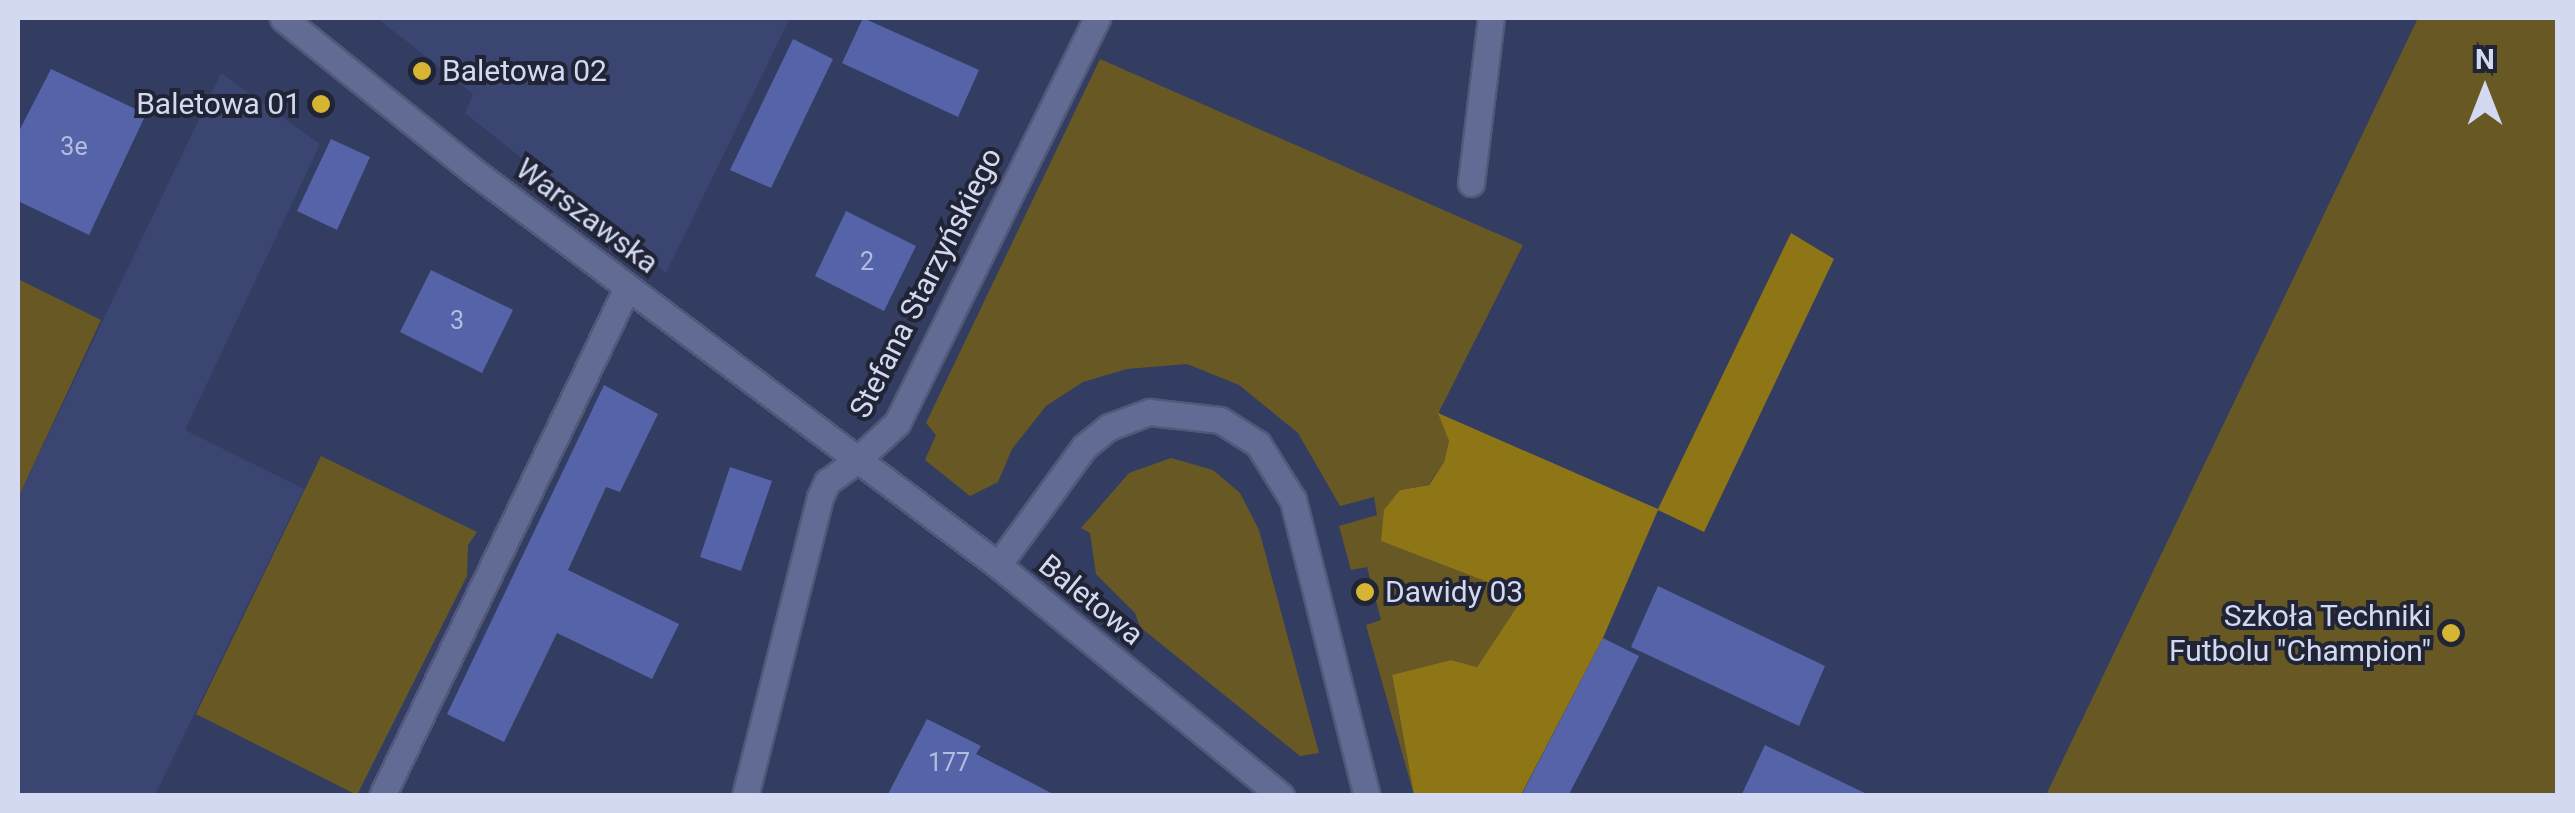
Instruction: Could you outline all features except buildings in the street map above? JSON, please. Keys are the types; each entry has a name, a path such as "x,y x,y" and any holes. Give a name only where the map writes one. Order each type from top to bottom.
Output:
{"street":[{"name":"Warszawska","path":"283,18 627,288 856,461"},
{"name":"Stefana Starzyńskiego","path":"745,796 816,510 827,482 897,423 1097,18"},
{"path":"1471,183 1491,18"},
{"path":"382,796 627,288"},
{"path":"998,566 1084,446 1109,427 1149,412 1220,420 1258,444 1293,500 1367,796"},
{"name":"Baletowa","path":"856,461 998,566 1281,796"}],"shaded area":[{"path":"377,18 790,18 666,273 465,113 473,94"},
{"path":"2418,18 2557,18 2557,795 2046,795"},
{"path":"1100,59 1523,245 1439,412 1449,441 1444,462 1428,485 1400,490 1382,541 1524,596 1477,667 1451,660 1392,676 1414,795 1366,625 1381,620 1367,567 1351,570 1339,526 1377,515 1374,497 1340,506 1298,433 1239,385 1187,364 1127,369 1083,382 1046,406 1012,449 998,482 970,496 925,460 936,435 926,423"},
{"path":"221,73 320,144 185,430 304,489 155,795 18,796 18,498"},
{"path":"1791,233 1834,259 1704,532 1658,510 1603,638 1521,795 1414,795 1392,675 1451,660 1477,667 1524,596 1381,541 1384,510 1400,490 1429,485 1444,462 1449,441 1438,413 1658,509"},
{"path":"18,279 101,320 18,498"},
{"path":"321,456 477,532 468,545 467,576 357,795 196,714"},
{"path":"1171,458 1213,470 1240,493 1259,530 1319,753 1300,756 1140,627 1135,613 1096,574 1090,533 1081,528 1129,473"}],"place":[{"name":"Baletowa 02","path":"422,71"},
{"name":"Baletowa 01","path":"321,104"},
{"name":"Dawidy 03","path":"1365,592"},
{"name":"Szkoła Techniki Futbolu \"Champion\"","path":"2451,633"}]}
